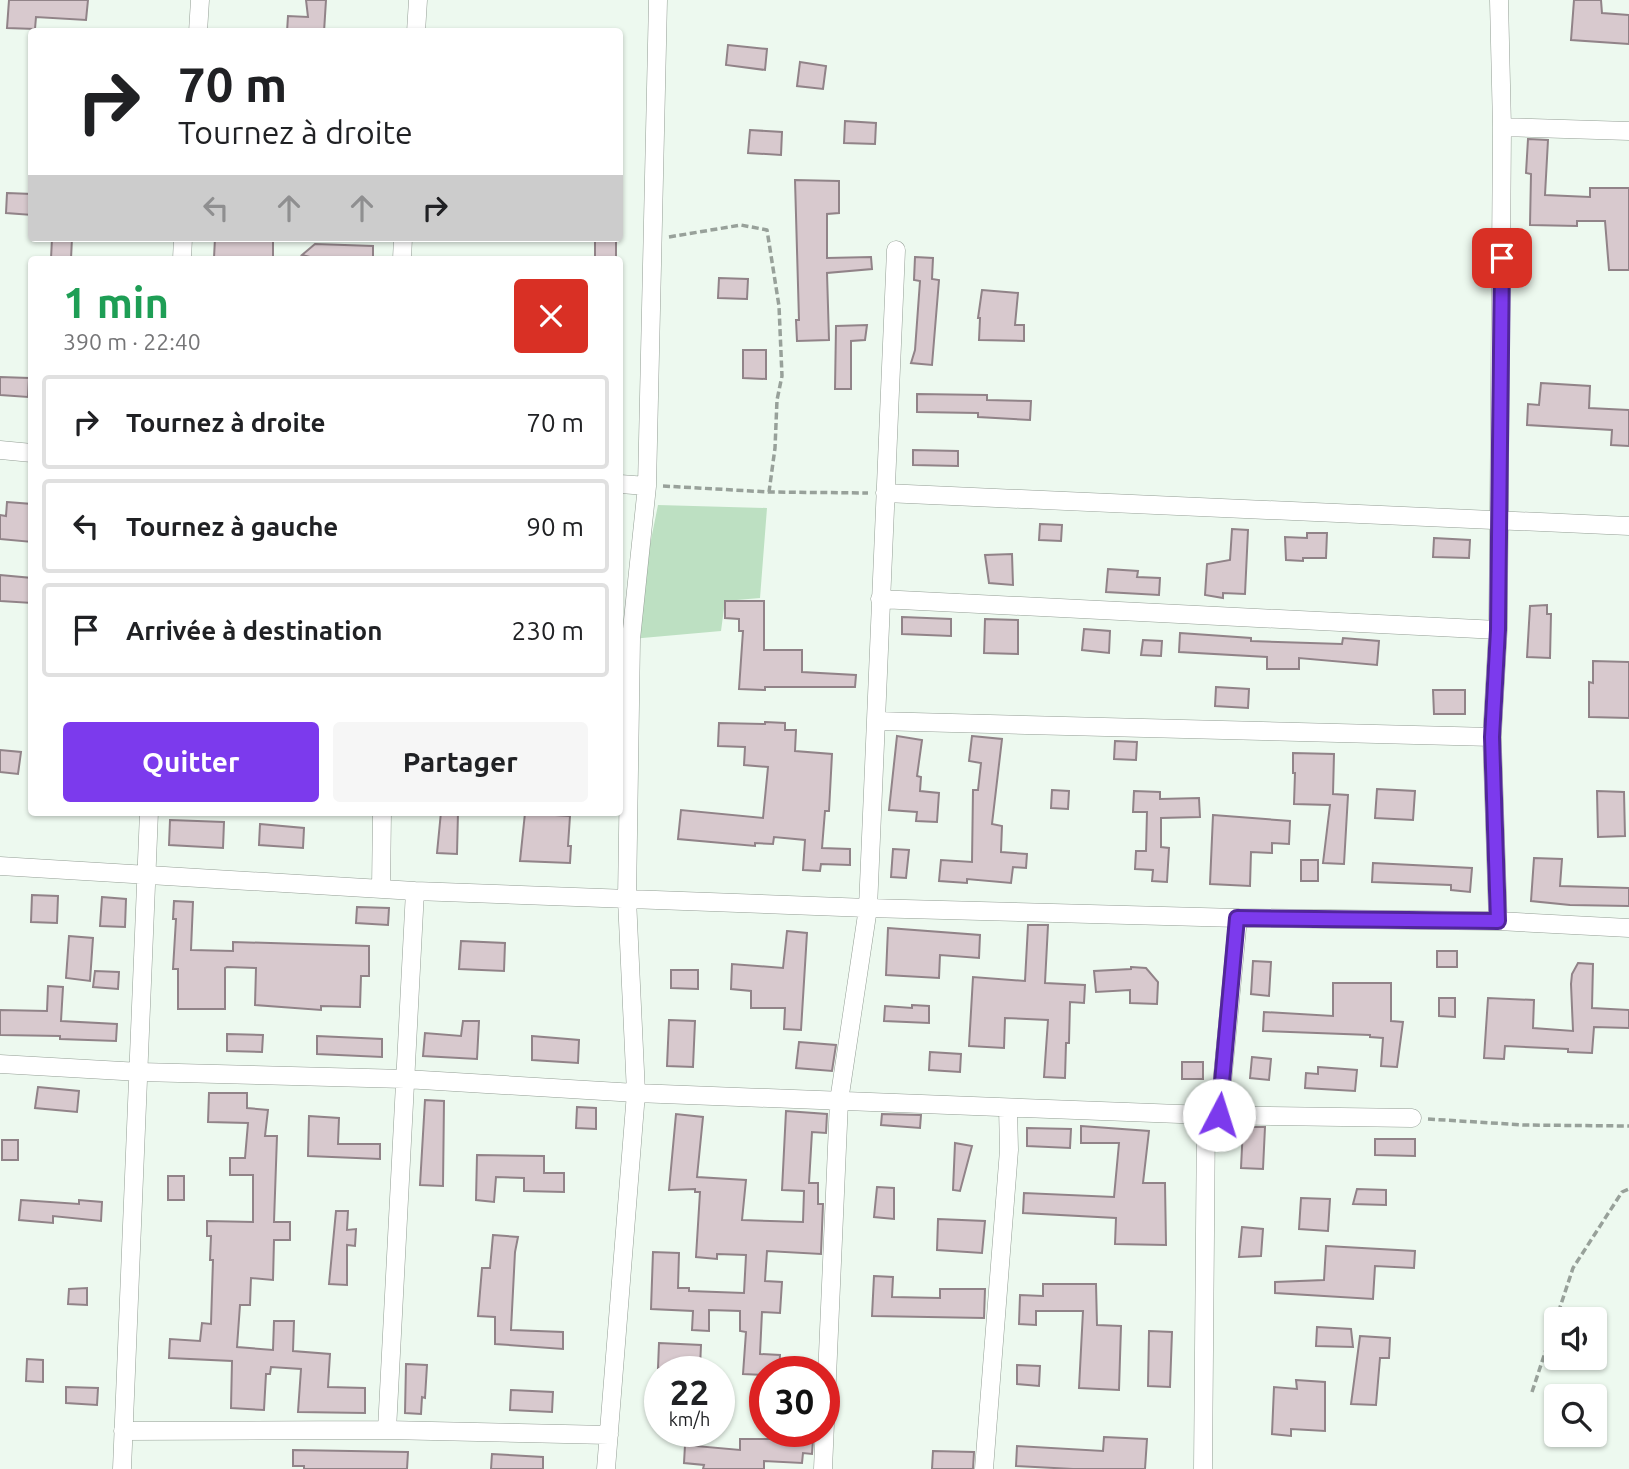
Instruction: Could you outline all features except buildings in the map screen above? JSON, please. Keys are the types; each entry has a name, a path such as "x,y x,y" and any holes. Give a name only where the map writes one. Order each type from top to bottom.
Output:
{"street":[{"path":"198,28 200,0"},
{"path":"416,28 418,0"},
{"path":"606,1469 636,1093 627,899 631,639 647,485 659,0"},
{"path":"1498,921 1492,737 1498,630 1502,127 1499,0"},
{"path":"1502,127 1629,131"},
{"path":"823,1469 839,1101 868,908 896,250"},
{"path":"0,450 28,453"},
{"path":"623,484 647,485"},
{"path":"885,493 1629,526"},
{"path":"880,599 1498,630"},
{"path":"876,721 1492,737"},
{"path":"122,1469 149,816"},
{"path":"381,888 382,816"},
{"path":"0,866 145,877 415,891 868,908 1237,918 1498,921 1629,928"},
{"path":"387,1430 415,891"},
{"path":"1203,1469 1212,1115 1237,918"},
{"path":"0,1065 140,1072 405,1079 636,1093 1008,1108 1412,1118"},
{"path":"984,1469 1009,1150 1008,1108"},
{"path":"123,1431 387,1430 609,1435"}],"path":[{"path":"653,240 741,225 767,230 779,306 782,376 777,400 775,448 769,492"},
{"path":"647,485 769,492 885,493"},
{"path":"1412,1118 1524,1125 1629,1126"},
{"path":"1532,1392 1573,1268 1622,1192 1629,1189"}],"green space":[{"path":"658,505 767,508 760,598 725,601 721,631 631,639"}],"route":[{"path":"1219,1115 1237,918 1498,921 1492,737 1498,630 1502,258"}]}
